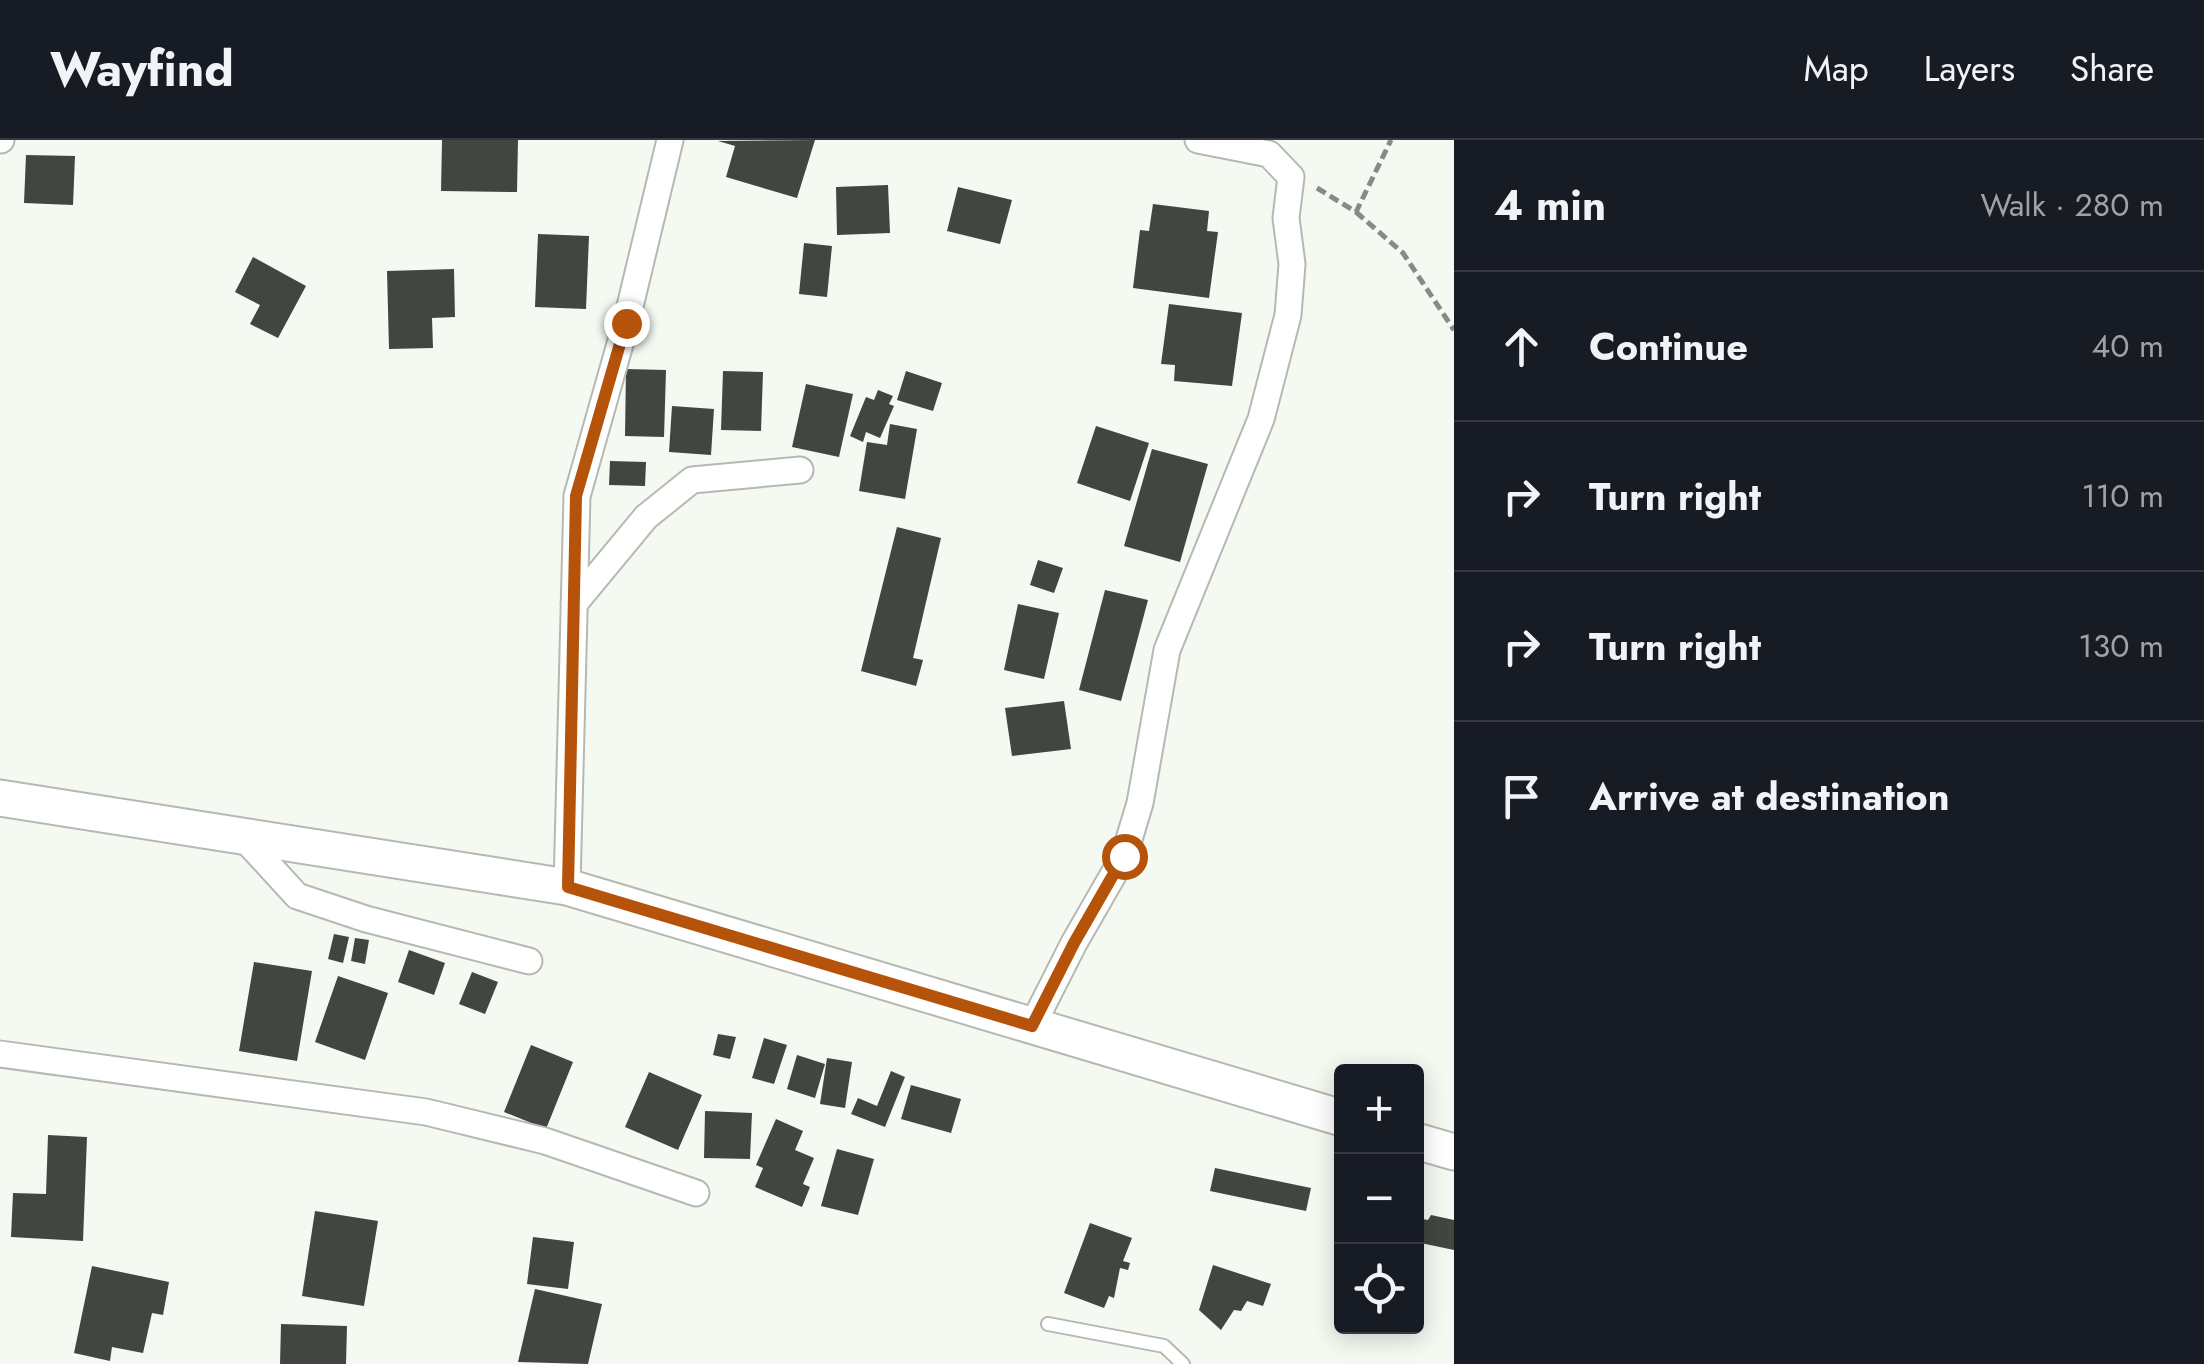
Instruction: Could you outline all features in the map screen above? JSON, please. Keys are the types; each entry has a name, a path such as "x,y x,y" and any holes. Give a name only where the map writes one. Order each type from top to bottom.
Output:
{"main road":[{"path":"0,798 568,887 1334,1116"},
{"path":"1424,1143 1454,1152"}],"street":[{"path":"568,887 576,496 626,323 670,140"},
{"path":"1032,1026 1124,856 1140,803 1167,650 1261,419 1288,315 1292,264 1286,218 1291,176 1269,154 1198,140"},
{"path":"574,604 646,517 692,480 800,470"},
{"path":"242,836 297,896 366,919 530,961"},
{"path":"0,1054 426,1112 545,1141 696,1192"}],"lane":[{"path":"1048,1324 1164,1346 1183,1364"}],"path":[{"path":"1356,212 1391,140"},
{"path":"1291,176 1356,212 1403,253 1454,330"}],"building":[{"path":"442,140 518,140 517,192 441,191"},
{"path":"815,140 797,198 726,177 735,146 718,141"},
{"path":"26,155 75,156 73,205 24,203"},
{"path":"888,185 890,233 837,235 836,187"},
{"path":"958,187 1012,200 1000,244 947,231"},
{"path":"1153,204 1209,211 1207,231 1218,232 1209,298 1133,288 1140,230 1149,231"},
{"path":"538,234 589,236 586,309 535,307"},
{"path":"804,243 832,246 827,297 799,294"},
{"path":"253,257 306,286 278,338 250,324 260,305 235,292"},
{"path":"454,269 455,317 432,318 433,348 389,349 387,271"},
{"path":"1169,304 1242,313 1232,386 1174,381 1175,365 1161,364"},
{"path":"626,369 666,370 664,437 625,436"},
{"path":"723,371 763,372 761,431 721,430"},
{"path":"906,371 942,383 933,411 897,400"},
{"path":"806,384 853,394 839,457 792,447"},
{"path":"878,390 893,396 889,404 894,406 880,438 866,432 863,442 850,436 866,397 874,400"},
{"path":"672,406 714,409 711,455 669,452"},
{"path":"890,424 917,429 905,499 859,491 867,442 887,445"},
{"path":"1096,426 1149,443 1130,501 1077,483"},
{"path":"1152,449 1208,464 1180,562 1124,546"},
{"path":"610,461 646,462 645,486 609,485"},
{"path":"897,527 941,538 913,658 923,660 916,686 861,671"},
{"path":"1038,560 1063,568 1054,593 1030,585"},
{"path":"1105,590 1148,600 1121,701 1079,690"},
{"path":"1018,604 1059,613 1044,679 1004,670"},
{"path":"1064,701 1071,749 1012,756 1005,708"},
{"path":"334,934 349,937 343,963 328,959"},
{"path":"355,938 369,940 365,964 351,961"},
{"path":"409,950 445,963 434,995 398,982"},
{"path":"254,962 312,971 297,1061 239,1051"},
{"path":"472,972 498,982 485,1014 459,1004"},
{"path":"338,976 388,993 365,1060 315,1042"},
{"path":"718,1034 736,1037 730,1059 713,1055"},
{"path":"764,1038 787,1045 774,1084 752,1078"},
{"path":"531,1045 573,1062 546,1129 504,1112"},
{"path":"797,1055 825,1064 815,1098 787,1089"},
{"path":"827,1058 852,1062 845,1108 820,1104"},
{"path":"891,1071 905,1077 885,1127 851,1114 858,1098 877,1106"},
{"path":"649,1072 702,1095 678,1150 625,1127"},
{"path":"911,1085 961,1099 951,1133 901,1119"},
{"path":"705,1111 752,1113 750,1159 704,1158"},
{"path":"776,1119 803,1131 795,1150 814,1158 803,1184 810,1187 802,1207 755,1187 763,1168 756,1165"},
{"path":"48,1135 87,1137 83,1241 11,1237 13,1193 46,1194"},
{"path":"837,1149 874,1159 858,1215 821,1206"},
{"path":"1215,1168 1311,1188 1306,1211 1210,1191"},
{"path":"315,1211 378,1221 364,1306 302,1296"},
{"path":"1431,1215 1454,1220 1454,1250 1424,1244 1424,1219"},
{"path":"1090,1223 1132,1238 1123,1261 1130,1263 1128,1270 1120,1268 1114,1298 1109,1296 1104,1308 1064,1293"},
{"path":"533,1237 574,1242 568,1289 527,1284"},
{"path":"1213,1265 1271,1284 1263,1306 1247,1301 1241,1311 1234,1310 1221,1330 1199,1310"},
{"path":"92,1266 169,1282 163,1315 152,1313 143,1353 112,1347 110,1361 74,1353"},
{"path":"535,1289 602,1304 588,1364 518,1362"},
{"path":"281,1324 347,1326 346,1364 280,1364"}],"route":[{"path":"626,323 576,496 568,887 1032,1026 1124,856"}]}
